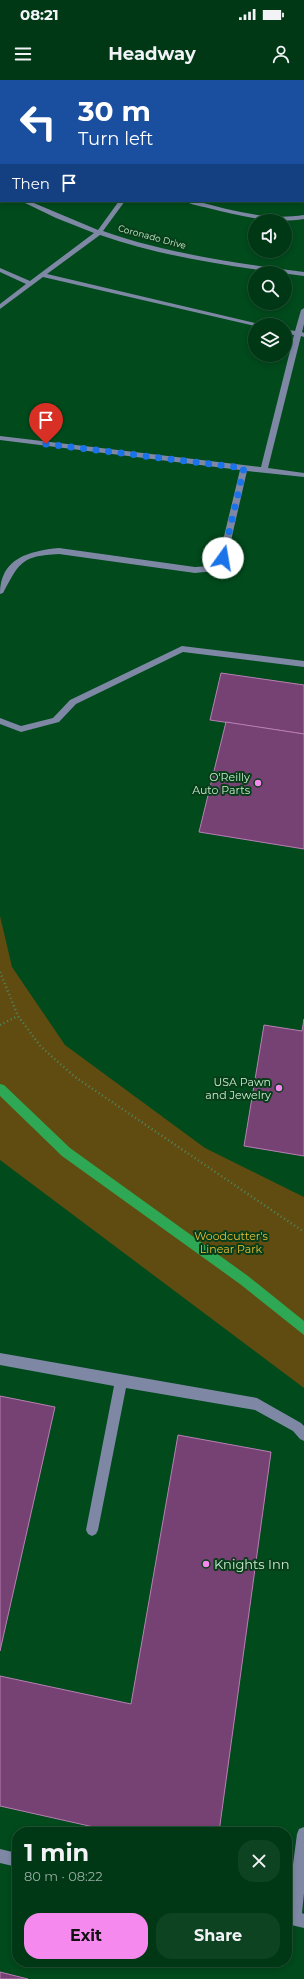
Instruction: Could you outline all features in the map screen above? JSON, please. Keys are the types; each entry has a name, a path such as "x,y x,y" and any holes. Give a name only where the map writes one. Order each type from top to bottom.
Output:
{"street":[{"name":"Coronado Drive","path":"26,202 99,232 164,252 253,268 304,274"},
{"path":"0,307 99,232 121,202"},
{"path":"192,202 247,215 292,220 304,217"},
{"path":"0,270 30,284"},
{"path":"42,275 248,322"},
{"path":"264,470 301,334 304,310"},
{"path":"0,438 304,474"},
{"path":"0,591 7,575 18,560 37,552 59,552 195,570 212,569 223,558 244,468"},
{"path":"0,721 21,729 56,720 73,702 182,649 304,664"},
{"path":"0,1359 257,1404 297,1427 304,1435"},
{"path":"92,1530 121,1381"},
{"path":"295,1919 304,1834"},
{"path":"0,1856 12,1859"}],"path":[{"path":"0,972 18,1016 41,1047 75,1077 304,1232"},
{"path":"0,1025 18,1016"}],"green space":[{"name":"Woodcutter's Linear Park","path":"0,916 12,967 65,1045 205,1148 304,1197 304,1388 0,1160"}],"building":[{"path":"221,673 304,685 304,734 210,720"},
{"name":"O'Reilly Auto Parts","path":"226,722 304,734 304,849 199,832"},
{"name":"USA Pawn and Jewelry","path":"304,1019 304,1156 244,1146 264,1025 302,1031"},
{"path":"0,1396 55,1407 0,1651"},
{"name":"Knights Inn","path":"178,1435 271,1452 220,1827 94,1827 0,1806 0,1676 131,1704"},
{"path":"0,1972 28,1979 0,1979"}],"waterway":[{"path":"0,1089 66,1152 244,1280 304,1329"}],"place":[{"name":"O'Reilly Auto Parts","path":"258,783"},
{"name":"USA Pawn and Jewelry","path":"279,1088"},
{"name":"Knights Inn","path":"206,1564"}],"route":[{"path":"46,444 244,468 223,558"}]}
